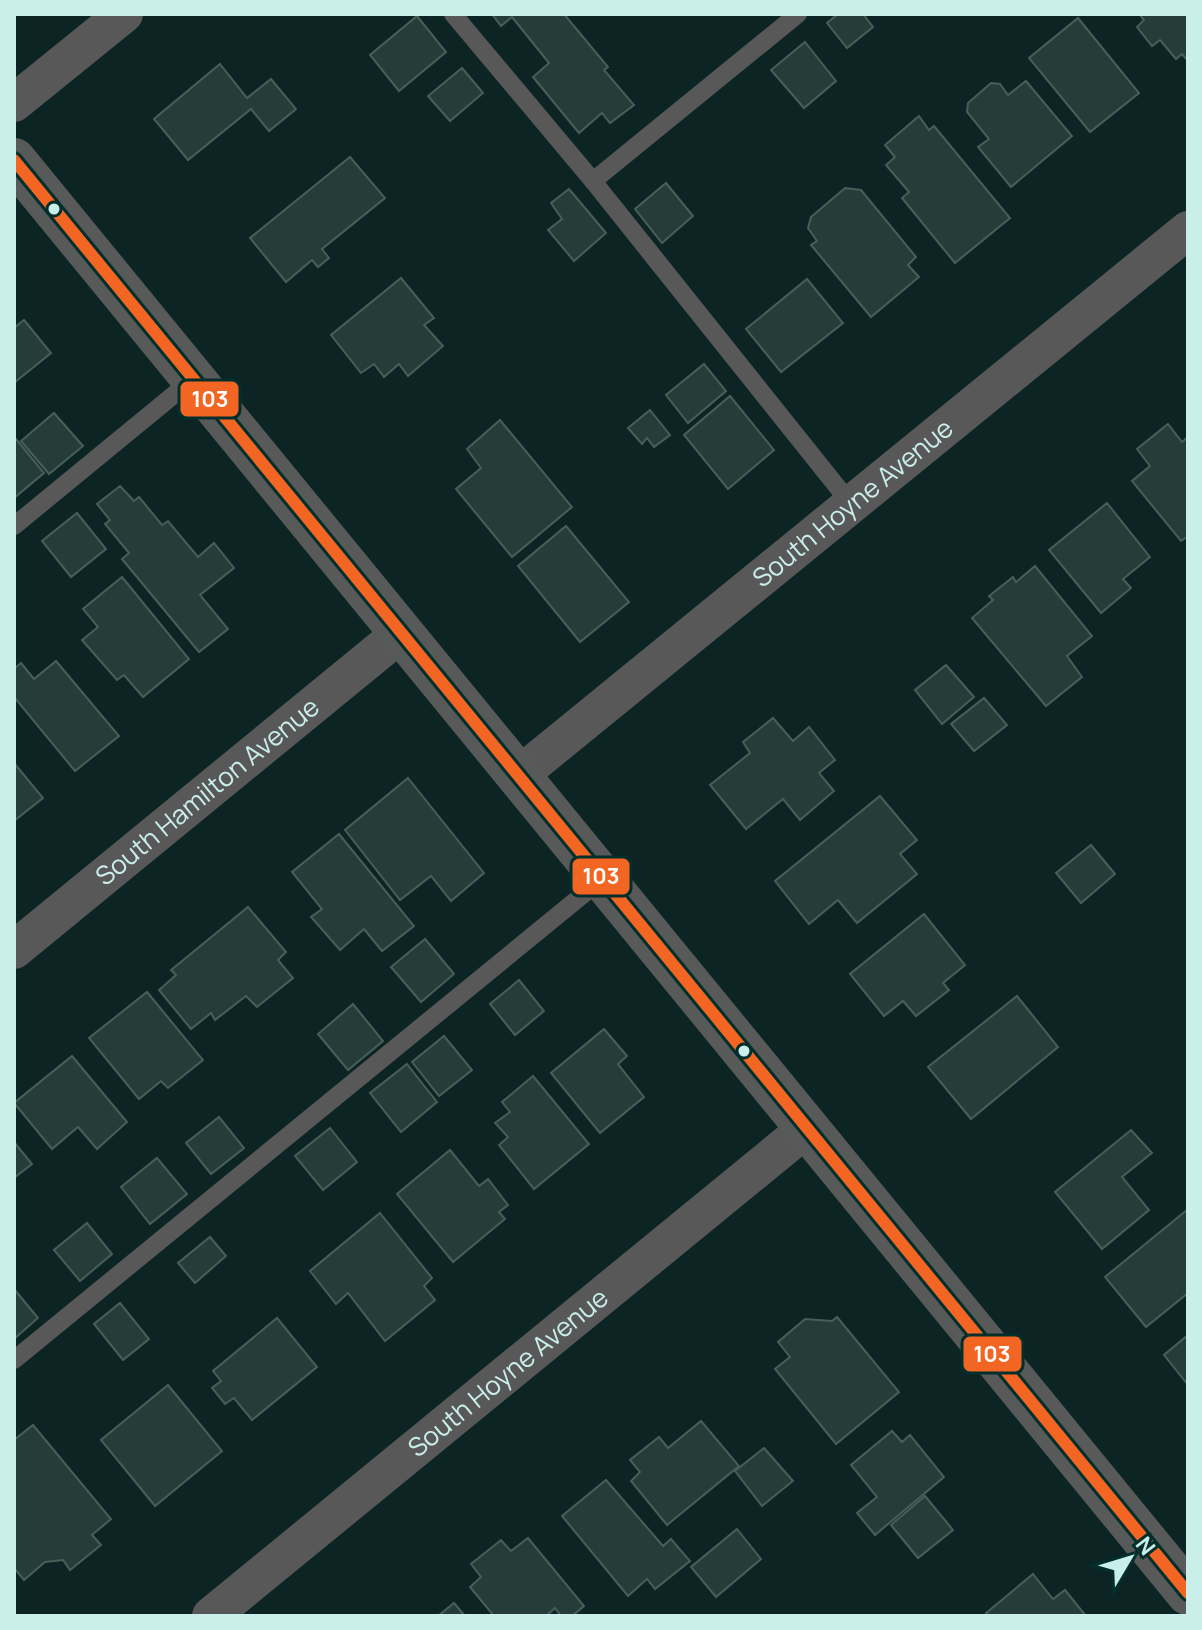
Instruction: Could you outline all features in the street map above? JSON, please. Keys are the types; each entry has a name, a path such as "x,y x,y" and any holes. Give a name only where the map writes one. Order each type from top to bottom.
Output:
{"main road":[{"path":"14,160 1188,1593"}],"street":[{"path":"14,103 124,14"},
{"name":"South Hoyne Avenue","path":"518,776 1188,230"},
{"name":"South Hamilton Avenue","path":"14,950 401,633"},
{"name":"South Hoyne Avenue","path":"211,1616 807,1128"}],"lane":[{"path":"453,14 593,181 851,504"},
{"path":"593,181 798,14"},
{"path":"14,526 193,379"},
{"path":"14,1360 602,879"}],"building":[{"path":"492,14 564,14 608,67 604,70 634,105 610,123 602,113 579,133 533,77 549,63 512,17 501,26"},
{"path":"838,14 863,14 873,27 847,48 827,23"},
{"path":"1139,14 1188,14 1188,61 1182,54 1176,59 1160,40 1152,46 1137,27 1144,20"},
{"path":"417,16 446,52 399,91 370,55"},
{"path":"1078,18 1139,93 1090,132 1029,58"},
{"path":"805,42 836,81 804,108 771,70"},
{"path":"220,64 247,98 271,79 296,109 269,131 251,109 188,160 154,119"},
{"path":"462,68 483,93 450,121 428,96"},
{"path":"1026,81 1072,136 1011,187 978,147 989,139 967,112 968,103 991,83 1000,84 1008,95"},
{"path":"919,116 929,130 934,126 1010,218 955,263 902,198 909,192 886,165 895,157 885,145"},
{"path":"350,157 385,198 322,249 329,258 318,267 312,260 286,282 250,238"},
{"path":"666,183 693,216 662,243 635,209"},
{"path":"845,188 861,190 916,257 908,265 919,277 871,317 811,245 817,241 808,228 811,217"},
{"path":"569,189 606,233 574,261 548,230 562,219 551,203"},
{"path":"401,278 434,318 424,325 443,346 408,376 399,364 384,377 374,364 361,373 331,335"},
{"path":"807,279 843,323 781,372 746,329"},
{"path":"24,320 51,353 14,383 14,328"},
{"path":"704,364 726,391 688,423 666,395"},
{"path":"730,396 774,450 728,489 684,435"},
{"path":"650,410 670,435 654,447 647,438 642,444 628,428"},
{"path":"54,413 83,446 49,474 21,441"},
{"path":"500,420 572,507 512,557 456,489 481,468 467,449"},
{"path":"1168,424 1182,442 1188,437 1188,536 1181,541 1132,481 1150,466 1137,449"},
{"path":"16,439 44,473 14,498 14,441"},
{"path":"120,486 134,501 139,497 162,525 168,521 198,557 214,543 234,568 200,595 228,629 199,652 122,559 129,553 105,524 110,520 97,504"},
{"path":"1107,503 1150,557 1123,579 1131,588 1101,613 1049,550"},
{"path":"77,513 106,549 71,577 42,541"},
{"path":"566,526 629,602 580,642 518,566"},
{"path":"1035,566 1092,636 1067,656 1082,677 1046,706 972,618 993,600 989,596 1013,577 1016,582"},
{"path":"122,577 189,659 143,697 124,675 117,680 82,640 98,627 83,609"},
{"path":"56,661 119,736 75,771 14,697 14,669 21,663 34,679"},
{"path":"946,665 974,697 942,724 915,690"},
{"path":"984,698 1007,725 974,751 951,724"},
{"path":"773,718 793,741 809,727 835,760 819,773 834,791 800,820 783,799 746,829 710,785 750,753 743,742"},
{"path":"14,763 43,798 14,821"},
{"path":"408,778 484,873 451,901 431,876 400,900 345,830"},
{"path":"880,796 917,840 900,854 917,874 857,923 838,900 809,924 775,881"},
{"path":"339,834 414,926 382,951 364,929 340,950 311,917 322,909 292,872"},
{"path":"1091,845 1115,874 1081,903 1056,873"},
{"path":"248,907 286,952 278,960 293,978 257,1007 246,996 215,1020 211,1013 191,1029 159,990 176,975 171,970"},
{"path":"924,914 965,965 943,983 949,990 916,1016 903,1001 884,1016 850,974"},
{"path":"425,939 454,974 421,1002 391,967"},
{"path":"519,980 544,1011 515,1035 490,1004"},
{"path":"147,992 203,1060 168,1088 161,1081 139,1099 89,1038"},
{"path":"1017,996 1058,1047 971,1119 928,1067"},
{"path":"353,1004 383,1041 348,1070 318,1034"},
{"path":"604,1029 627,1056 618,1064 644,1097 600,1133 551,1073"},
{"path":"444,1036 472,1070 439,1096 412,1062"},
{"path":"72,1056 127,1122 97,1149 78,1127 52,1149 14,1103"},
{"path":"407,1064 437,1102 401,1132 370,1093"},
{"path":"533,1076 589,1144 534,1189 499,1145 508,1137 495,1123 510,1112 502,1102"},
{"path":"219,1117 244,1148 211,1174 186,1143"},
{"path":"330,1128 357,1162 323,1190 295,1156"},
{"path":"1131,1130 1152,1153 1122,1177 1149,1210 1102,1249 1055,1192"},
{"path":"14,1142 32,1164 14,1178"},
{"path":"450,1150 479,1186 488,1179 508,1205 499,1212 505,1219 453,1262 397,1194"},
{"path":"157,1158 187,1194 150,1224 121,1187"},
{"path":"1188,1209 1188,1293 1146,1327 1105,1277"},
{"path":"380,1213 432,1278 424,1286 435,1300 385,1341 348,1293 336,1304 310,1271"},
{"path":"87,1223 112,1254 80,1281 54,1250"},
{"path":"210,1237 226,1256 195,1283 178,1263"},
{"path":"14,1289 38,1318 14,1339"},
{"path":"120,1303 149,1339 123,1360 94,1324"},
{"path":"837,1317 899,1392 836,1444 775,1369 790,1357 778,1342 805,1319 832,1321"},
{"path":"277,1318 317,1367 252,1420 234,1398 225,1404 212,1388 221,1381 213,1371"},
{"path":"1188,1335 1188,1385 1164,1355"},
{"path":"168,1385 222,1451 155,1506 101,1440"},
{"path":"701,1421 739,1466 667,1525 631,1481 640,1472 630,1460 659,1437 668,1448"},
{"path":"33,1425 111,1519 92,1535 101,1545 70,1570 63,1560 45,1562 24,1580 14,1568 14,1440"},
{"path":"892,1431 902,1442 910,1435 944,1477 875,1535 857,1513 877,1497 851,1465"},
{"path":"764,1448 793,1481 762,1506 735,1471"},
{"path":"606,1480 663,1546 671,1539 690,1561 655,1589 647,1579 628,1596 562,1516"},
{"path":"925,1496 953,1530 918,1558 891,1525"},
{"path":"737,1529 761,1559 716,1597 691,1567"},
{"path":"528,1538 584,1606 572,1616 561,1616 555,1608 546,1616 494,1616 470,1587 481,1577 471,1564 501,1540 511,1551"},
{"path":"1033,1574 1053,1599 1065,1590 1086,1616 989,1616 986,1613"},
{"path":"454,1603 465,1616 438,1616"}],"transit line":[{"name":"103","path":"14,160 1188,1593"}]}
